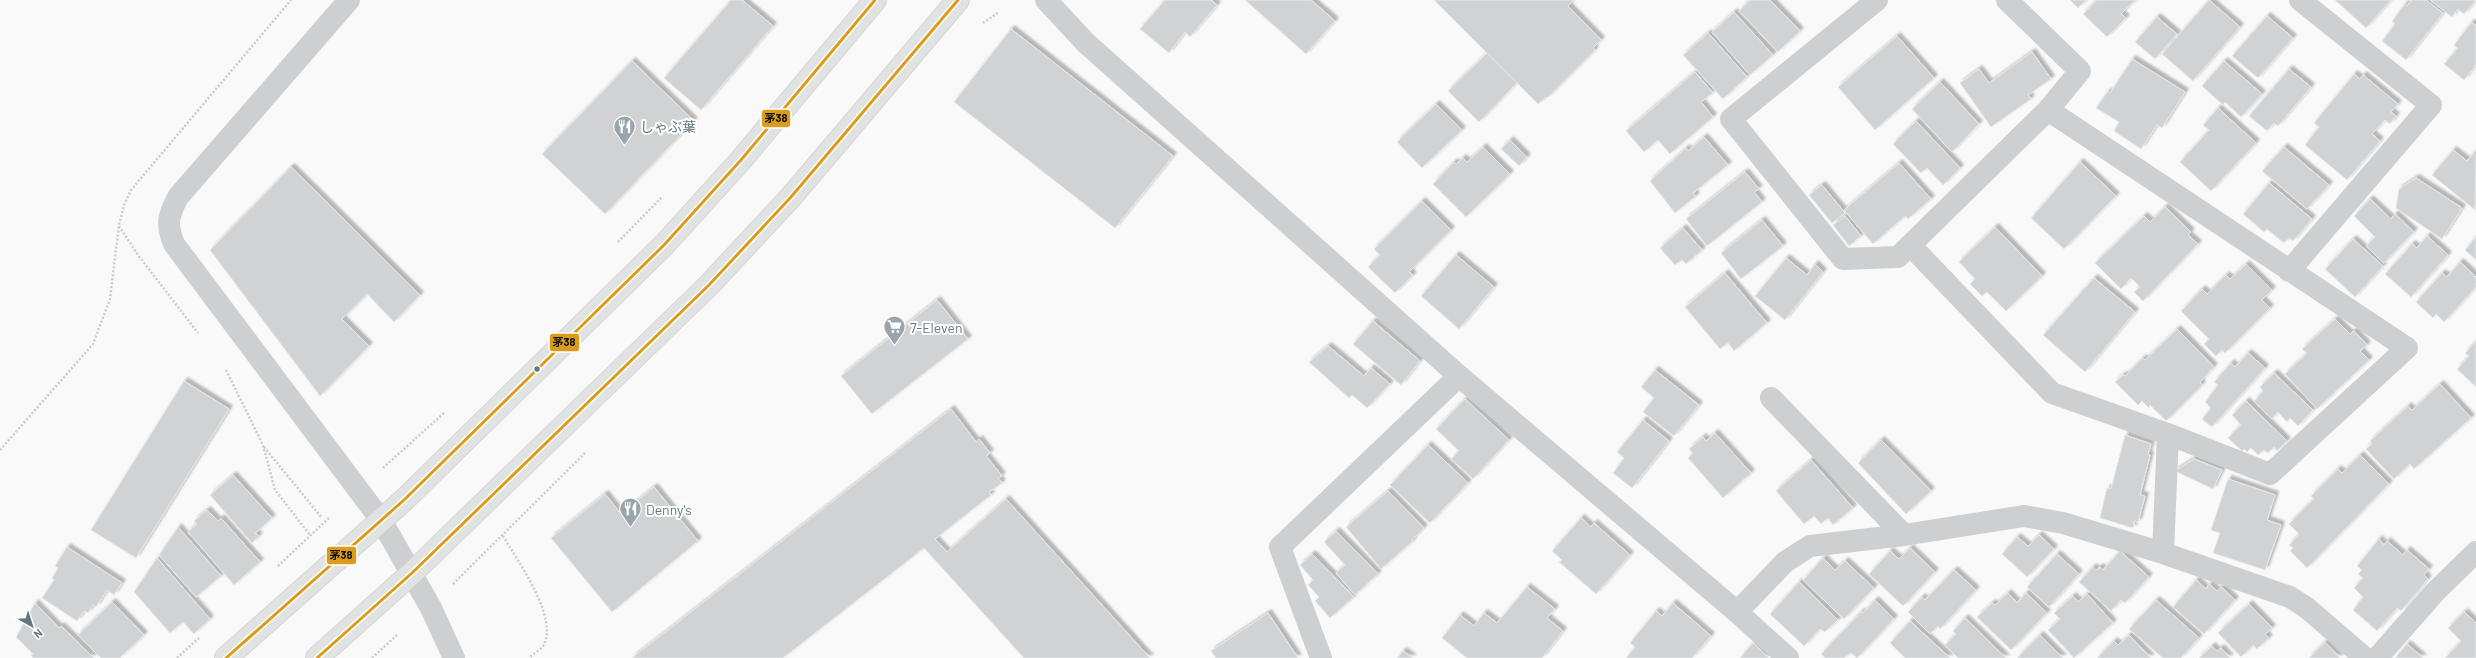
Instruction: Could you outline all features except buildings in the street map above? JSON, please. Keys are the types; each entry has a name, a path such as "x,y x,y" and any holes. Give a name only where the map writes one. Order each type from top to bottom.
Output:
{"highway":[{"path":"226,658 404,500 664,246 740,160 875,0"},
{"path":"317,658 412,573 709,285 791,198 958,0"}],"street":[{"path":"349,0 178,197 171,211 168,228 174,244 381,520 431,608 454,658"},
{"path":"1046,0 1086,43 1459,376 1737,612 1788,658"},
{"path":"1878,0 1731,119 1843,259 1898,257 2048,110 2080,71 2007,0"},
{"path":"2289,271 2430,105 2300,0"},
{"path":"1910,245 2052,393 2168,434 2270,474 2407,348 2048,110"},
{"path":"1321,658 1280,547 1459,376"},
{"path":"1771,398 1904,535"},
{"path":"2163,553 2168,434"},
{"path":"1737,612 1785,562 1810,546 1904,535 2024,516 2063,523 2163,553 2290,597 2307,608 2365,658"},
{"path":"2377,658 2435,592 2476,552"}],"path":[{"path":"616,244 666,192"},
{"path":"119,225 138,255 201,338"},
{"path":"226,369 263,445 275,490 310,535"},
{"path":"378,472 446,411"},
{"path":"263,445 322,518"},
{"path":"503,536 544,609 547,629 544,645 529,658"},
{"path":"372,658 397,635"}],"transit line":[{"name":"茅38","path":"226,658 404,500 664,245 741,160 875,0"},
{"name":"茅38","path":"317,658 412,573 709,285 791,197 958,0"}],"place":[{"name":"しゃぶ葉","path":"625,146"},
{"name":"7-Eleven","path":"894,346"},
{"name":"Denny's","path":"630,528"}]}
